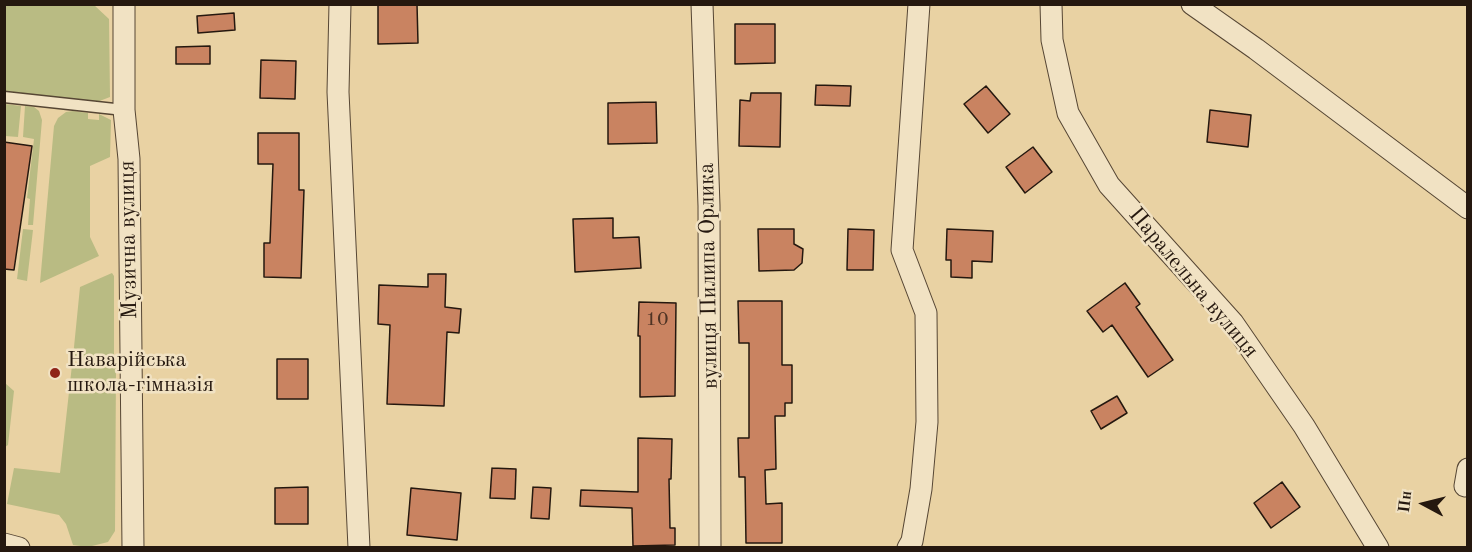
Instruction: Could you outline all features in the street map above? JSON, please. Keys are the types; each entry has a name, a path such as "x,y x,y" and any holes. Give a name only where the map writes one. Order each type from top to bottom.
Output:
{"street":[{"name":"Музична вулиця","path":"124,4 124,110 129,159 133,548"},
{"path":"340,4 338,92 359,548"},
{"name":"вулиця Пилипа Орлика","path":"702,4 709,206 710,548"},
{"path":"908,548 912,541 921,489 927,422 926,313 902,250 919,4"},
{"name":"Паралельна вулиця","path":"1051,4 1052,40 1068,113 1109,185 1233,323 1304,426 1378,548"},
{"path":"1192,4 1256,49 1467,208"},
{"path":"4,544 19,548"}],"lane":[{"path":"4,97 124,110"}],"green space":[{"path":"5,5 94,5 109,19 110,97 97,102 5,91"},
{"path":"5,104 21,106 18,137 5,136"},
{"path":"25,106 34,107 39,111 42,120 33,225 28,225 30,199 27,198 34,139 23,137"},
{"path":"66,112 88,113 88,119 99,120 99,114 111,120 110,157 90,166 90,237 99,256 40,283 54,126 58,118"},
{"path":"23,229 33,230 27,281 17,279"},
{"path":"112,273 114,276 114,360 73,357 80,287"},
{"path":"72,365 116,368 115,531 108,542 88,547 73,545 66,524 59,515 7,504 14,468 60,473"},
{"path":"5,383 14,391 8,445 5,447"}],"building":[{"path":"378,4 417,4 418,43 378,44"},
{"path":"234,13 235,30 198,33 197,16"},
{"path":"735,24 775,24 775,63 735,64"},
{"path":"210,46 210,64 176,64 176,47"},
{"path":"261,60 296,61 295,99 260,98"},
{"path":"816,85 851,86 850,106 815,105"},
{"path":"986,86 1010,114 988,133 964,104"},
{"path":"751,93 781,93 780,147 739,146 740,100 750,101"},
{"path":"656,102 657,143 608,144 608,103"},
{"path":"1210,110 1251,115 1248,147 1207,142"},
{"path":"258,133 299,133 299,190 304,190 301,278 264,277 264,243 270,243 273,164 258,164"},
{"path":"4,142 32,146 14,270 4,269"},
{"path":"1033,147 1052,172 1025,193 1006,167"},
{"path":"613,218 613,238 639,237 641,268 575,272 573,219"},
{"path":"758,229 794,229 794,244 803,249 802,263 794,270 759,271"},
{"path":"848,229 874,230 873,270 847,270"},
{"path":"947,229 993,231 992,262 972,261 972,278 951,277 951,260 946,260"},
{"path":"428,274 446,274 445,307 461,309 459,333 447,332 444,406 387,404 390,325 378,324 379,285 428,287"},
{"path":"1125,283 1140,304 1136,307 1173,360 1148,377 1112,325 1103,332 1087,311"},
{"path":"738,301 782,301 782,365 792,365 792,403 785,403 785,416 775,416 776,469 765,470 766,504 782,503 782,543 746,543 745,477 739,477 738,438 749,438 749,343 739,343"},
{"path":"639,302 676,303 675,396 640,397"},
{"path":"277,359 308,359 308,399 277,399"},
{"path":"1117,396 1127,413 1101,429 1091,411"},
{"path":"638,438 672,439 671,479 669,479 670,528 675,528 675,545 633,546 632,508 580,506 581,490 638,492"},
{"path":"492,468 516,469 515,499 490,498"},
{"path":"1282,482 1300,507 1271,528 1254,503"},
{"path":"308,487 308,524 275,524 275,488"},
{"path":"533,487 551,488 549,519 531,518"},
{"path":"411,488 461,493 457,540 407,535"}],"place":[{"name":"Наварійська школа-гімназія","path":"55,373"}]}
